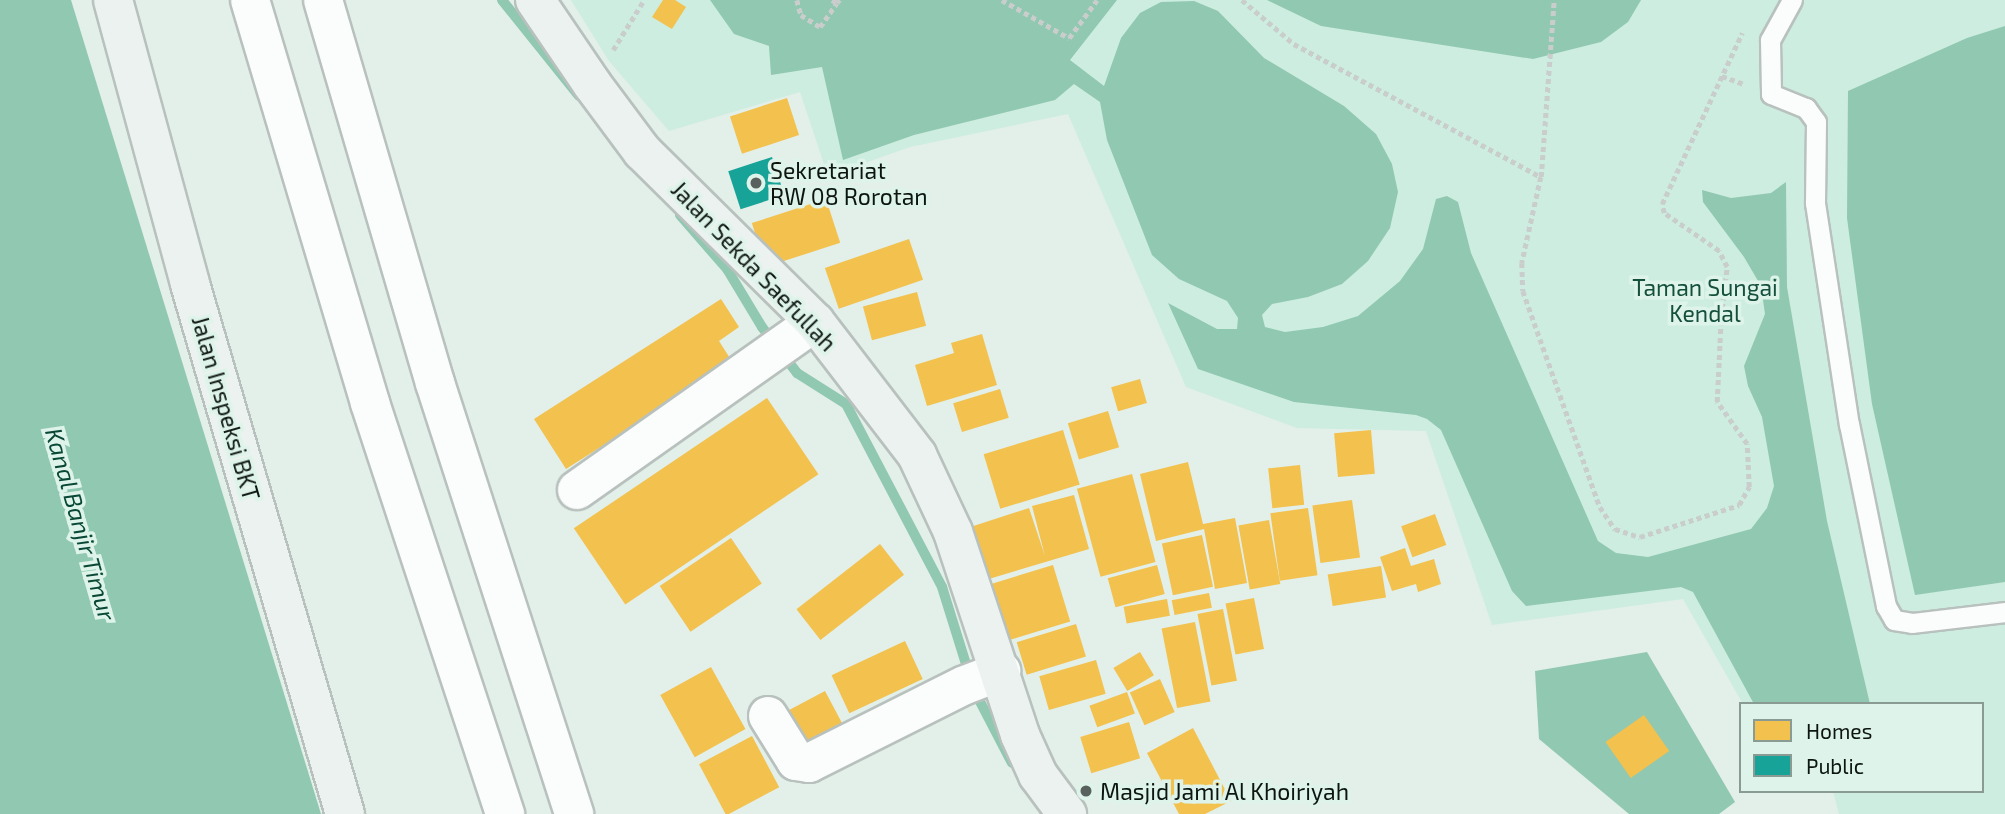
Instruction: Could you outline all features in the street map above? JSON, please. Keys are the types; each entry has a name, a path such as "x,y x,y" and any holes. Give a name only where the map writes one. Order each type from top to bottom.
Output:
{"street":[{"name":"Jalan Inspeksi BKT","path":"113,0 190,284 345,814"},
{"path":"250,0 370,403 505,814"},
{"path":"323,0 435,383 574,814"},
{"name":"Jalan Sekda Saefullah","path":"535,0 592,84 787,343 917,455 953,532 984,677 1020,735 1038,775 1067,814"},
{"path":"577,490 787,343"},
{"path":"768,716 796,761 809,763 984,677"}],"lane":[{"path":"1792,0 1770,40 1771,94 1806,108 1816,122 1815,203 1849,424 1886,606 1894,620 1912,622 2005,612"}],"path":[{"path":"592,84 644,0"},
{"path":"797,0 801,15 820,27 836,1"},
{"path":"1002,0 1069,38 1097,0"},
{"path":"1242,0 1294,44 1541,177"},
{"path":"1555,0 1541,177 1522,263 1523,292 1600,507 1615,529 1640,537 1739,505 1749,487 1747,444 1717,402 1727,267 1719,251 1664,213 1662,204 1746,25"}],"green space":[{"name":"Taman Sungai Kendal","path":"571,0 2005,0 2005,814 1839,814 1834,793 1984,793 1984,702 1742,702 1683,599 1492,625 1426,431 1297,428 1186,387 1068,114 910,147 828,176 800,92 669,131 609,61"}],"water":[{"name":"Kanal Banjir Timur","path":"0,0 71,0 321,814 0,814"},
{"path":"710,0 1117,0 1070,60 1104,86 1121,38 1140,13 1161,2 1194,1 1218,11 1264,58 1344,106 1376,134 1392,164 1398,192 1390,228 1368,261 1342,284 1308,297 1272,304 1262,315 1265,327 1285,332 1323,327 1358,316 1400,281 1423,249 1436,199 1447,196 1458,202 1471,253 1598,541 1616,553 1648,557 1751,529 1767,508 1774,486 1762,417 1748,386 1744,366 1765,314 1761,286 1744,257 1703,202 1702,190 1731,198 1771,193 1786,182 1787,287 1827,521 1870,702 1753,702 1693,592 1681,587 1526,606 1512,591 1441,430 1427,419 1416,415 1294,402 1198,369 1168,303 1217,329 1237,329 1238,318 1227,301 1179,279 1152,255 1107,140 1100,102 1074,84 1055,100 914,135 843,160 822,67 771,75 769,46 734,34"},
{"path":"1267,0 1641,0 1628,22 1601,42 1533,59 1321,26"},
{"path":"2005,26 2005,582 1915,595 1872,404 1847,218 1848,91 1967,38"},
{"path":"1647,652 1735,802 1719,814 1629,814 1539,739 1535,671"}],"building: Homes":[{"path":"663,0 675,0 686,7 672,29 652,17"},
{"path":"787,98 799,135 742,154 730,117"},
{"path":"826,199 840,243 766,267 752,223"},
{"path":"909,239 923,280 839,309 825,268"},
{"path":"917,292 926,326 872,340 863,306"},
{"path":"721,299 739,327 719,341 733,363 566,469 534,419"},
{"path":"982,334 997,385 927,406 915,365 954,353 951,343"},
{"path":"1140,379 1147,403 1118,411 1111,387"},
{"path":"1000,389 1009,418 962,432 953,403"},
{"path":"767,398 818,474 625,605 574,528"},
{"path":"1108,411 1119,447 1079,460 1068,423"},
{"path":"1063,430 1080,485 1000,509 984,454"},
{"path":"1371,430 1375,474 1338,477 1334,433"},
{"path":"1188,462 1203,524 1235,518 1247,583 1215,589 1204,529 1156,541 1140,474"},
{"path":"1300,465 1304,505 1272,508 1268,468"},
{"path":"1132,474 1156,562 1100,577 1077,489"},
{"path":"1074,495 1089,549 972,584 955,532 1029,508 1045,556 1032,506"},
{"path":"1352,500 1360,557 1320,563 1312,506"},
{"path":"1308,508 1317,575 1280,581 1270,513"},
{"path":"1435,514 1446,545 1412,557 1401,526"},
{"path":"1269,520 1280,584 1250,589 1238,525"},
{"path":"1202,535 1213,587 1173,595 1162,544"},
{"path":"731,538 762,584 690,632 660,586"},
{"path":"880,544 904,575 820,640 796,609"},
{"path":"1405,548 1411,566 1434,559 1441,584 1418,592 1416,584 1392,591 1380,557"},
{"path":"1053,565 1070,621 999,643 982,587"},
{"path":"1157,565 1165,594 1116,607 1108,578"},
{"path":"1381,566 1386,598 1333,606 1328,574"},
{"path":"1209,593 1212,608 1175,615 1172,600"},
{"path":"1254,598 1264,649 1235,655 1226,604"},
{"path":"1167,599 1170,616 1127,623 1124,607"},
{"path":"1223,609 1237,681 1211,686 1197,614"},
{"path":"1195,622 1210,702 1177,708 1162,628"},
{"path":"1076,624 1086,657 1027,675 1017,642"},
{"path":"905,641 923,679 849,713 832,675"},
{"path":"1140,652 1154,675 1127,691 1113,668"},
{"path":"1096,660 1106,694 1049,710 1039,676"},
{"path":"711,667 745,729 695,757 660,695"},
{"path":"1160,679 1175,712 1144,725 1130,692"},
{"path":"825,691 844,727 795,753 776,717"},
{"path":"1127,692 1135,714 1097,727 1089,706"},
{"path":"1644,715 1669,751 1631,778 1605,742"},
{"path":"1129,722 1140,758 1091,773 1080,737"},
{"path":"1193,728 1231,801 1205,814 1179,814 1147,753"},
{"path":"752,736 779,787 726,814 699,764"}],"building: Public":[{"name":"Sekretariat RW 08 Rorotan","path":"772,157 784,195 741,209 728,171"}],"waterway":[{"path":"502,0 579,96"},
{"path":"680,215 727,269 762,327 797,373 846,404 942,587 974,690 1012,763"}],"place":[{"name":"Sekretariat RW 08 Rorotan","path":"756,183"},
{"name":"Masjid Jami Al Khoiriyah","path":"1086,791"}]}
